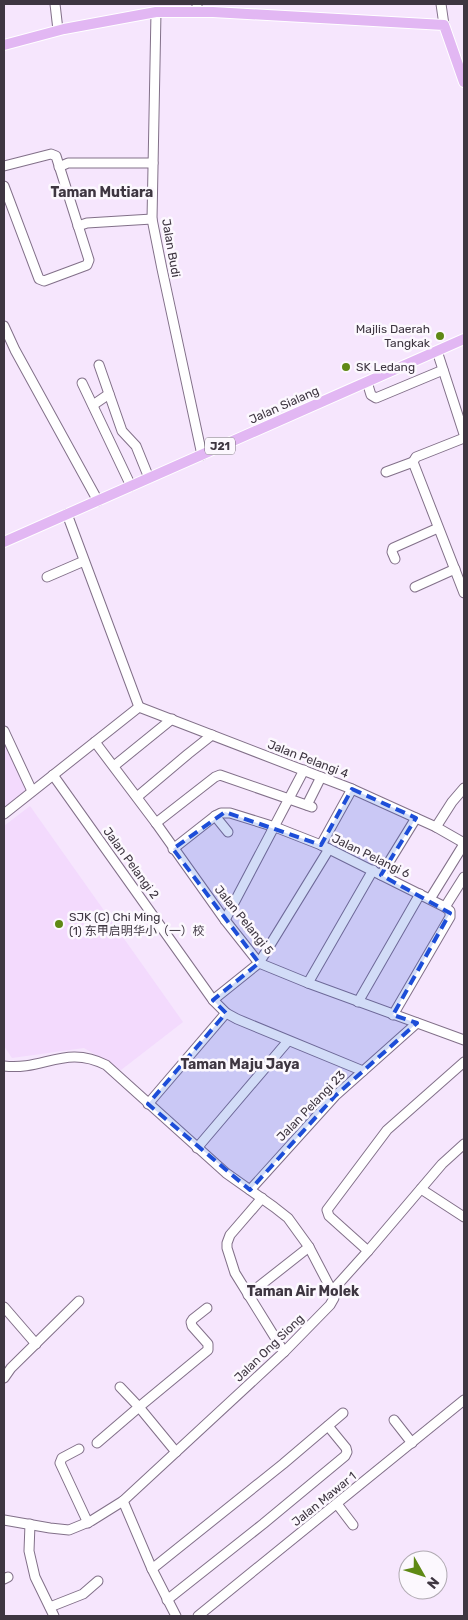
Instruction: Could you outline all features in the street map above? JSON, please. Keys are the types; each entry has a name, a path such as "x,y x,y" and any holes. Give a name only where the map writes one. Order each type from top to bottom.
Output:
{"main road":[{"path":"4,45 58,30 154,9 197,8 444,25 464,82"},
{"name":"Jalan Sialang","path":"4,542 464,339"}],"street":[{"path":"55,4 58,30"},
{"path":"441,4 444,25"},
{"name":"Jalan Budi","path":"154,9 152,219 202,454"},
{"path":"4,166 53,154 56,156 89,260 88,264 44,281 39,279 4,186"},
{"path":"59,166 68,163 153,163"},
{"path":"78,226 87,223 152,219"},
{"path":"4,326 15,350 98,501"},
{"path":"386,472 413,463 416,457 464,436 437,351"},
{"path":"99,365 122,430 136,446 149,478"},
{"path":"366,382 371,395 376,398 443,370"},
{"path":"82,383 131,486"},
{"path":"93,405 109,394"},
{"path":"413,463 464,592"},
{"path":"4,814 140,707 67,514"},
{"path":"395,559 392,552 394,547 438,528"},
{"path":"47,577 84,561"},
{"path":"414,587 454,569"},
{"name":"Jalan Pelangi 4","path":"140,707 352,789 436,827 464,844"},
{"path":"114,766 172,719"},
{"path":"4,731 32,791"},
{"path":"137,797 212,735"},
{"name":"Jalan Pelangi 5","path":"95,742 225,920 259,963 358,1002 464,1040"},
{"path":"225,920 304,770"},
{"name":"Jalan Pelangi 2","path":"53,775 213,1000 226,1013 288,1041 363,1071"},
{"path":"156,823 220,775 310,806 321,777"},
{"path":"436,827 452,802 464,788"},
{"path":"213,1000 259,963 325,847 352,789"},
{"name":"Jalan Pelangi 6","path":"215,816 221,813 230,813 275,827 325,847 445,907"},
{"path":"173,849 215,816 228,832"},
{"path":"381,875 416,818"},
{"path":"430,899 464,844"},
{"path":"308,983 373,870"},
{"path":"393,1015 450,916 450,911 445,907 464,877"},
{"path":"358,1002 420,894"},
{"path":"148,1104 226,1013"},
{"name":"Jalan Pelangi 23","path":"250,1190 335,1096 417,1023"},
{"path":"197,1148 288,1041"},
{"path":"4,1066 23,1067 69,1057 88,1058 101,1062 112,1069 148,1104 226,1173 288,1218 309,1247 332,1291"},
{"path":"368,1251 329,1216 328,1208 387,1130 464,1062"},
{"name":"Jalan Ong Siong","path":"4,1520 68,1530 88,1523 123,1501 284,1352 332,1303 334,1298 332,1291 442,1164 464,1144"},
{"path":"421,1189 464,1217"},
{"path":"262,1198 230,1236 227,1248 235,1273 284,1352"},
{"path":"248,1295 309,1247"},
{"path":"4,1378 11,1368 80,1302"},
{"path":"4,1308 36,1344"},
{"path":"96,1444 208,1350 208,1344 192,1326 191,1322 207,1308"},
{"path":"120,1387 176,1452"},
{"name":"Jalan Mawar 1","path":"198,1616 464,1400"},
{"path":"152,1569 262,1481 342,1413"},
{"path":"394,1420 412,1443"},
{"path":"167,1600 345,1456 346,1448 328,1426"},
{"path":"79,1449 62,1458 60,1463 88,1523"},
{"path":"123,1501 152,1569 176,1616"},
{"path":"337,1504 353,1526"},
{"path":"30,1524 28,1551 35,1577 54,1616"},
{"path":"50,1607 82,1594 98,1581"}],"highlighted area":[{"path":"352,789 416,818 381,875 450,913 393,1015 417,1023 335,1096 250,1190 148,1104 226,1013 213,1000 259,963 173,849 225,812 321,845"}],"shaded area":[{"path":"4,726 33,787 4,811"},
{"name":"SJK (C) Chi Ming (1) 东甲启明华小（一）校","path":"30,806 183,1022 121,1070 84,1048 12,1058 4,1046 4,826"}],"place":[{"name":"Majlis Daerah Tangkak","path":"440,336"},
{"name":"SK Ledang","path":"346,367"},
{"name":"SJK (C) Chi Ming (1) 东甲启明华小（一）校","path":"59,924"}],"district":[{"name":"Taman Mutiara","path":"102,192"},
{"name":"Taman Maju Jaya","path":"240,1064"},
{"name":"Taman Air Molek","path":"303,1291"}]}
